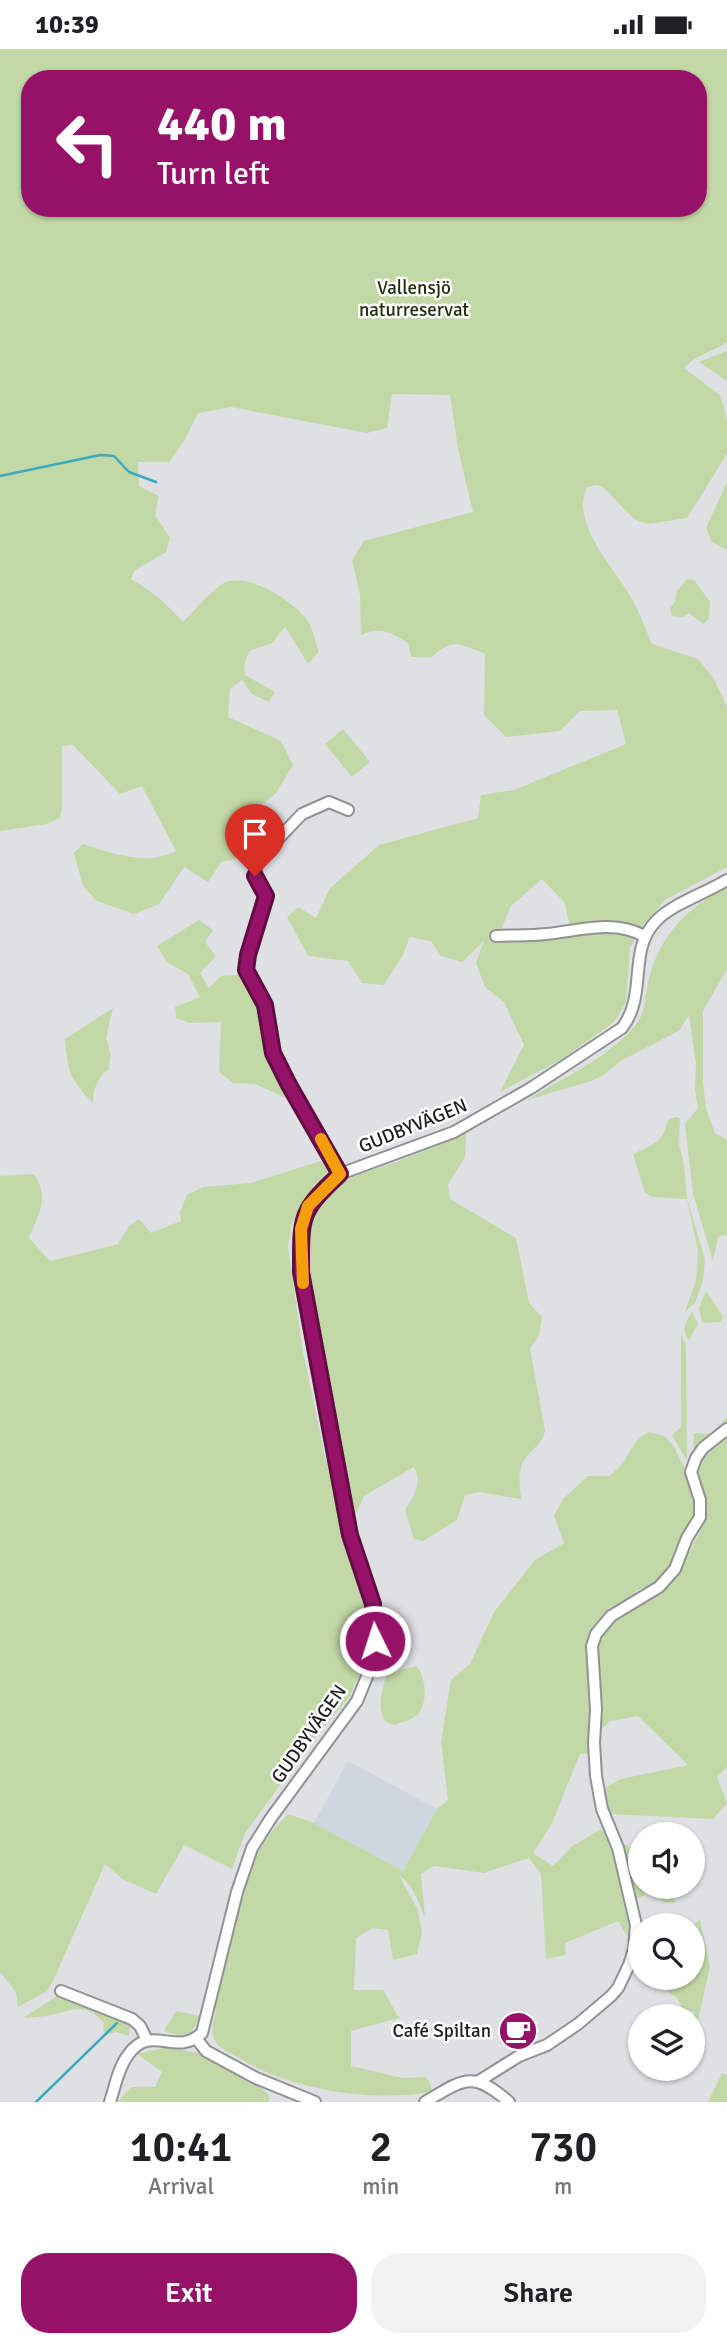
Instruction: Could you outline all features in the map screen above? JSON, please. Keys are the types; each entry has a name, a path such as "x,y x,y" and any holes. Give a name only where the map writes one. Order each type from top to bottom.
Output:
{"street":[{"path":"340,1174 273,1053 265,1005 246,970 246,964 266,896 255,876 257,861 295,820 315,807 329,802 348,810"},
{"path":"496,936 546,934 598,926 635,931 644,936 657,920 727,880"},
{"name":"GUDBYVÄGEN","path":"196,2038 202,2033 207,2021 216,1972 237,1892 252,1848 357,1701 368,1674 375,1641 373,1604 350,1535 301,1272 301,1229 308,1206 340,1174 454,1132 531,1088 622,1028 631,1016 636,1002 644,936"},
{"path":"425,2102 458,2084 480,2081 519,2056 547,2045 578,2024 611,1996 629,1965 634,1949 636,1925 618,1848 602,1809 596,1776 592,1646 596,1634 611,1616 659,1587 675,1570 687,1538 700,1517 700,1500 691,1472 696,1458 703,1448 727,1429"},
{"path":"61,1991 132,2019 140,2026 147,2040"},
{"path":"110,2102 121,2066 140,2042 147,2040 181,2043 196,2038 206,2051 256,2078 315,2102"},
{"path":"480,2081 509,2102"}],"shaded area":[{"path":"348,1761 437,1809 403,1871 314,1823"}],"green space":[{"name":"Vallensjö naturreservat","path":"0,49 727,49 727,343 694,359 684,368 721,396 727,421 727,454 687,518 648,524 634,519 603,487 597,485 587,487 583,500 584,514 595,543 632,600 652,644 698,659 714,679 727,707 727,867 665,900 643,925 630,948 626,1002 614,1022 562,1059 500,1092 524,1045 504,1002 485,987 476,963 484,941 462,962 441,956 431,941 409,937 402,956 384,985 362,983 348,961 308,956 287,917 298,907 316,918 330,888 379,845 478,818 481,795 514,790 626,744 617,710 580,711 560,731 506,737 484,715 485,654 457,644 445,647 432,657 411,657 408,643 391,633 374,631 361,635 360,595 352,560 364,541 473,512 458,449 450,395 392,394 387,428 367,433 231,407 198,413 184,441 169,462 138,462 139,486 159,496 155,515 170,538 166,552 135,570 131,579 159,598 183,622 222,584 243,581 256,584 281,597 302,613 310,624 319,652 308,664 285,627 272,643 249,651 244,667 245,675 275,692 269,702 252,694 242,680 230,689 228,717 281,741 293,765 276,793 231,830 242,850 240,858 221,862 208,882 184,867 159,904 134,914 97,901 83,886 74,853 83,844 118,855 142,858 153,858 176,851 142,786 120,794 73,745 62,746 62,809 60,818 46,824 0,831","holes":["542,879 565,903 571,934 497,939 511,906"]},
{"path":"727,351 727,381 699,362"},
{"path":"727,482 727,550 712,542 706,528"},
{"path":"687,579 694,580 710,602 709,619 703,624 689,613 682,617 672,616 670,608 675,602 677,591"},
{"path":"343,729 370,762 352,777 325,744"},
{"path":"727,886 727,969 703,1011 703,1082 706,1109 715,1133 727,1140 727,1235 718,1237 713,1261 693,1194 685,1124 698,1108 695,1090 696,1064 689,1015 679,1031 622,1060 602,1076 527,1100 611,1049 634,1027 642,1013 652,970 665,940 685,916"},
{"path":"199,920 213,930 205,942 216,956 200,973 209,988 221,976 239,975 247,978 262,1004 266,1040 295,1102 255,1084 233,1083 219,1072 221,1022 189,1023 176,1018 175,1007 200,997 188,974 167,962 157,946"},
{"path":"113,1008 106,1038 111,1054 109,1069 97,1083 93,1103 71,1074 65,1039"},
{"path":"680,1118 679,1144 687,1198 705,1260 703,1281 695,1303 685,1312 696,1280 698,1251 687,1199 653,1197 645,1193 633,1154 660,1139 667,1121"},
{"path":"466,1133 465,1157 448,1184 450,1199 516,1238 529,1303 542,1317 539,1336 530,1348 545,1431 542,1440 522,1463 521,1499 478,1492 465,1495 457,1520 423,1541 414,1539 405,1510 417,1484 414,1467 364,1496 354,1517 309,1288 309,1243 316,1214 332,1190 351,1178"},
{"path":"327,1159 328,1171 304,1200 292,1223 288,1246 303,1352 325,1456 365,1602 368,1640 361,1670 350,1696 313,1740 245,1833 232,1869 184,1845 156,1894 122,1879 105,1864 52,1983 47,1991 18,2007 16,1992 0,1972 0,1176 34,1174 42,1198 29,1238 50,1261 118,1244 129,1226 139,1219 151,1233 181,1221 180,1212 187,1195 203,1187 251,1183"},
{"path":"706,1291 723,1316 721,1322 702,1323 699,1308"},
{"path":"692,1312 698,1324 689,1340 685,1326"},
{"path":"681,1335 686,1345 687,1461 672,1435 681,1427"},
{"path":"727,1417 727,1767 717,1777 727,1803 713,1819 609,1814 605,1788 621,1779 688,1765 638,1716 610,1721 599,1732 596,1644 604,1629 617,1617 669,1586 680,1570 699,1534 704,1517 693,1454 694,1433 711,1434"},
{"path":"649,1432 664,1436 673,1445 687,1473 696,1501 695,1517 672,1566 661,1582 636,1591 632,1598 602,1619 590,1637 589,1754 580,1754 552,1823 533,1853 553,1866 571,1847 601,1829 615,1847 631,1913 628,1913 628,1937 618,1921 565,1943 566,1955 546,1959 541,1874 529,1858 484,1873 434,1866 421,1874 425,1918 412,1889 399,1876 417,1908 422,1932 417,1954 393,1960 388,1930 373,1928 356,1938 354,1990 383,1990 399,2018 351,2031 351,2066 403,2078 425,2077 430,2082 432,2092 384,2096 309,2086 262,2070 224,2050 217,2044 212,2031 221,1975 244,1888 265,1841 288,1814 314,1823 403,1871 437,1809 448,1800 441,1742 451,1680 470,1664 494,1612 535,1560 564,1543 554,1516 563,1499 588,1476 610,1476"},
{"path":"416,1666 424,1682 422,1708 417,1715 404,1722 394,1725 385,1721 381,1704 386,1676"},
{"path":"622,1844 628,1846 628,1871"},
{"path":"661,1899 674,1899 676,1903"},
{"path":"705,1944 710,1967 705,1989"},
{"path":"665,1990 705,1990 702,2004 680,2004 677,1998"},
{"path":"57,1996 66,1997 122,2021 130,2027 129,2036 103,2031 104,2023 85,2010 23,2018"},
{"path":"176,2011 200,2016 195,2028 187,2034 164,2031"},
{"path":"168,2047 203,2054 255,2083 269,2095 269,2102 117,2102 132,2087 155,2087 162,2072 137,2054"},
{"path":"722,2073 727,2075 727,2102 708,2102"}],"waterway":[{"path":"0,476 100,455 114,456 129,472 156,482"},
{"path":"36,2102 117,2023"}],"slow traffic":[{"path":"303,1283 301,1229 308,1206 340,1174 321,1139"}],"place":[{"name":"Café Spiltan","path":"518,2031"}],"route":[{"path":"255,876 266,896 246,970 265,1005 273,1053 340,1174 308,1206 301,1229 301,1272 340,1489 350,1535 373,1604 375,1641"}]}
